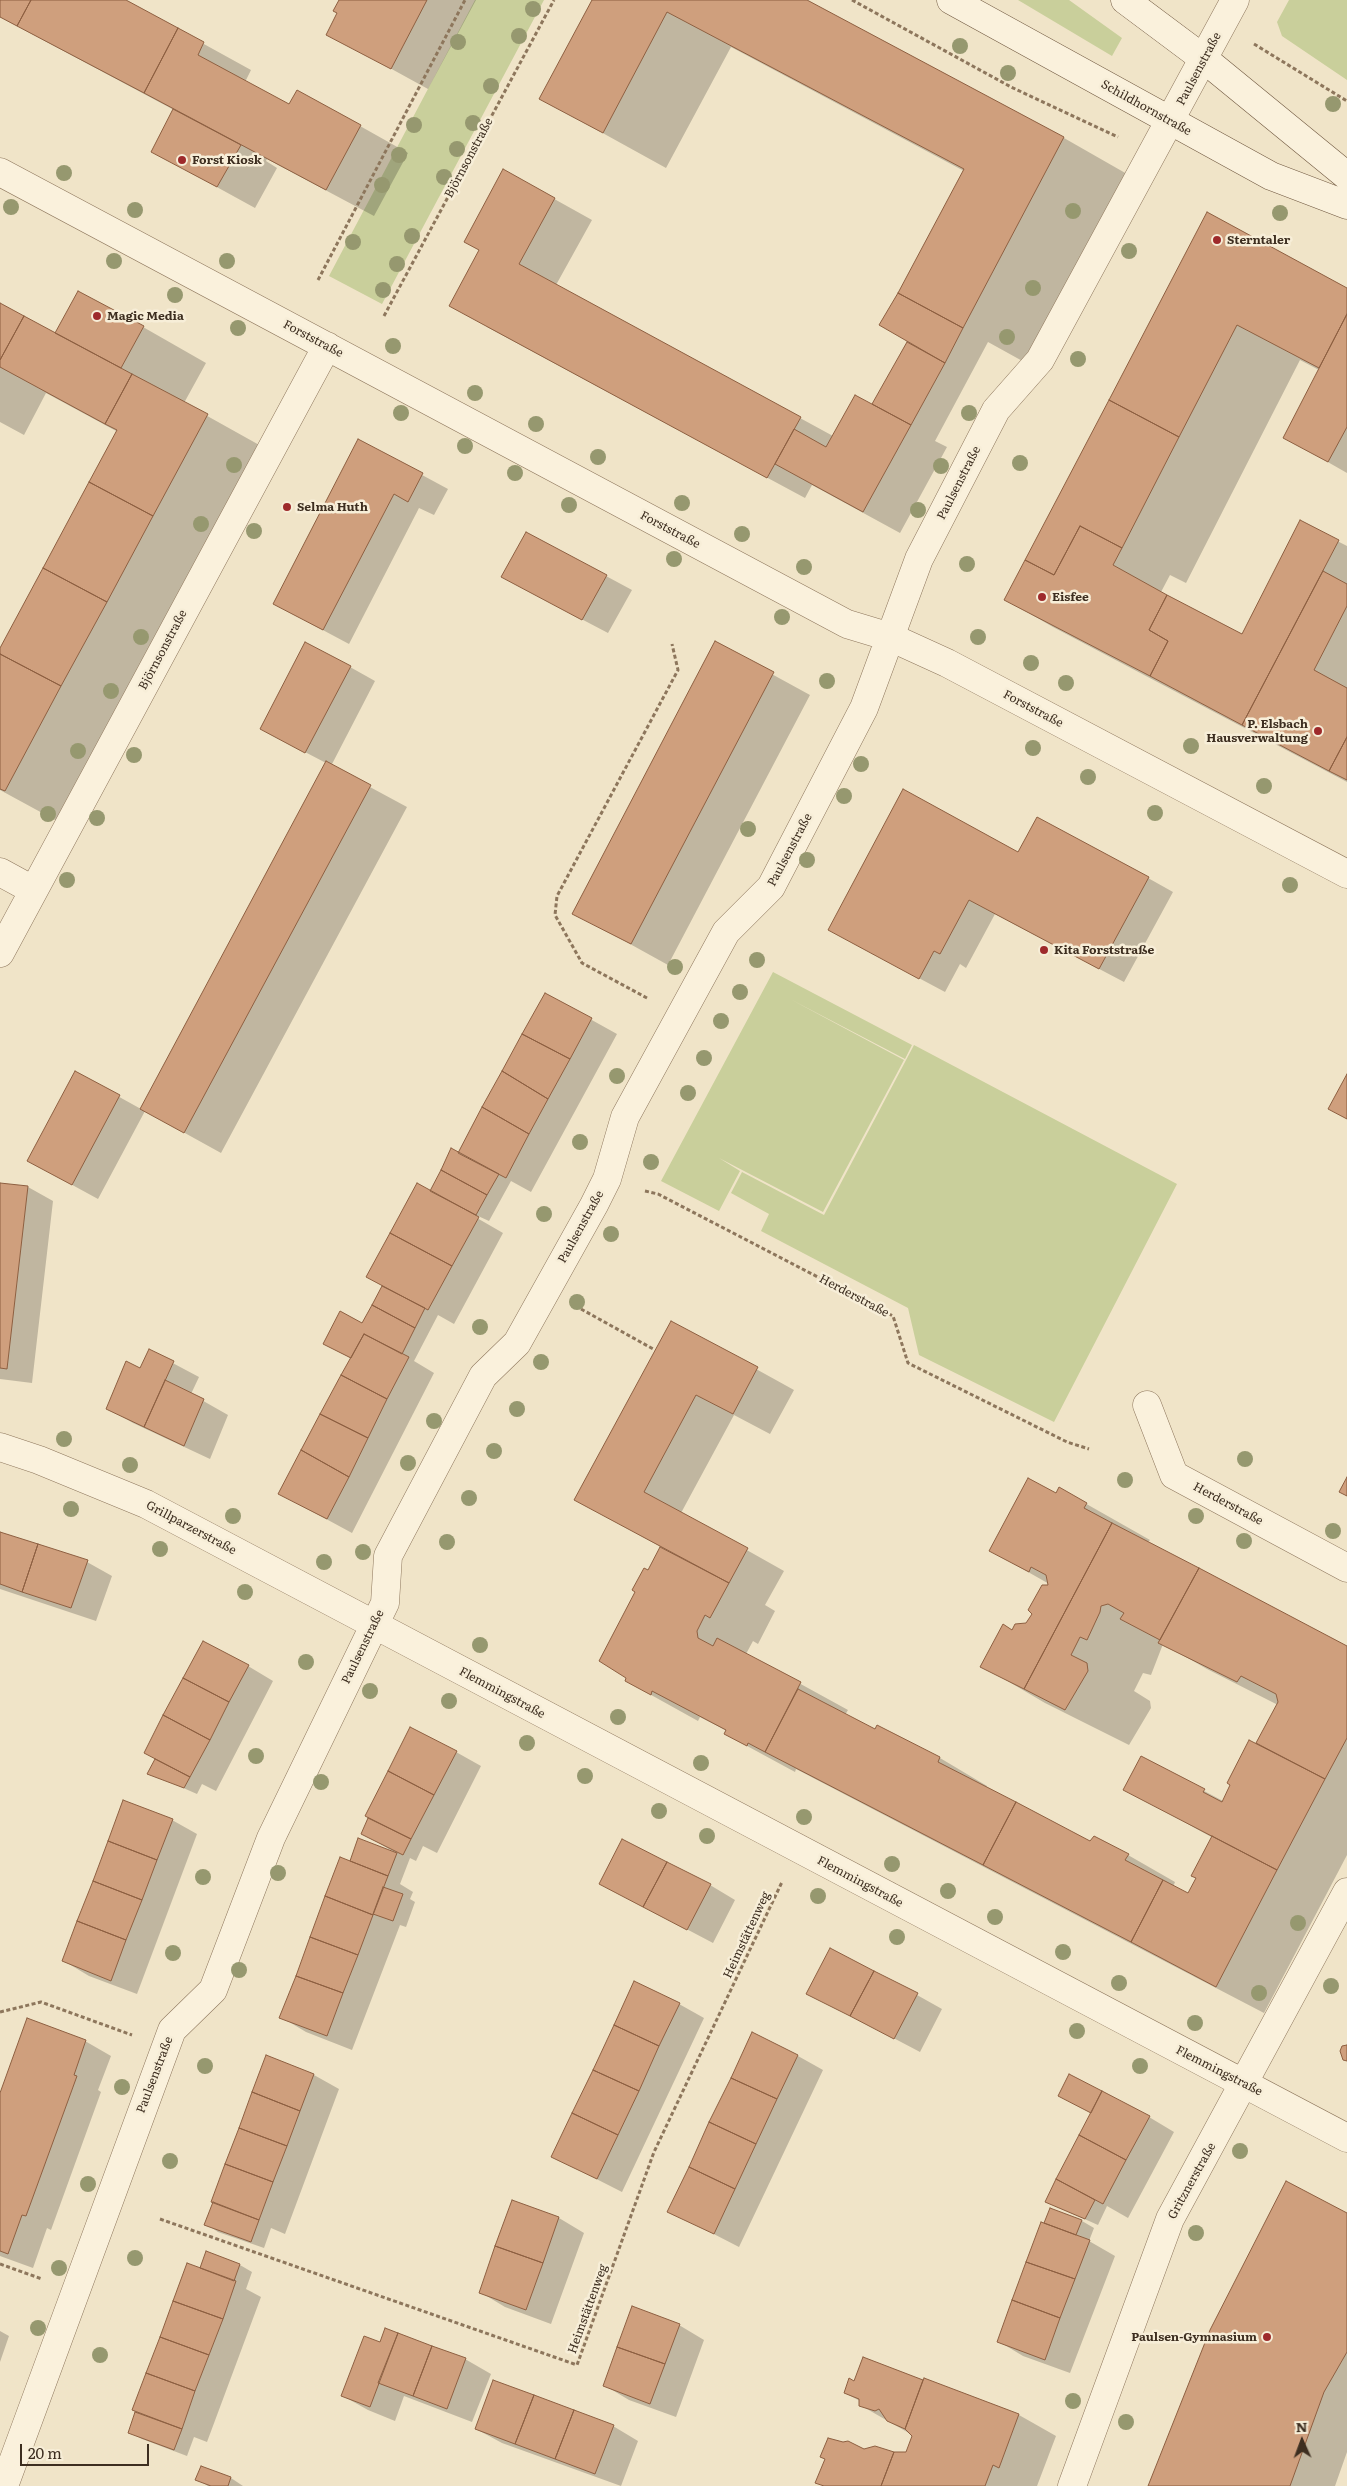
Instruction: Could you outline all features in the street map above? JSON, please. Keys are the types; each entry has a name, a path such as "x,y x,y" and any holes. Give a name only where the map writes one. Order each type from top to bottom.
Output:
{"street":[{"name":"Schildhornstraße","path":"951,0 1271,176 1347,205"},
{"path":"1125,0 1204,59 1347,176"},
{"name":"Paulsenstraße","path":"4,2486 172,2030 213,1990 271,1838 385,1603 388,1556 484,1376 517,1343 594,1205 607,1179 625,1117 726,932 771,887 864,708 919,559 996,410 1040,360 1235,0"},
{"name":"Forststraße","path":"0,172 847,624 890,637 947,663 1347,874"},
{"name":"Björnsonstraße","path":"0,953 327,346"},
{"path":"0,872 33,890"},
{"name":"Herderstraße","path":"1147,1406 1174,1475 1347,1568"},
{"name":"Grillparzerstraße","path":"0,1447 38,1460 146,1504 374,1625"},
{"name":"Flemmingstraße","path":"374,1625 1347,2138"},
{"name":"Gritznerstraße","path":"1072,2486 1170,2218 1245,2084 1347,1892"}],"path":[{"path":"318,280 465,0"},
{"name":"Björnsonstraße","path":"384,316 554,0"},
{"path":"852,0 1011,87 1076,118"},
{"path":"1276,60 1347,101"},
{"path":"647,998 582,963 555,915 557,896 678,670 672,644"},
{"name":"Herderstraße","path":"645,1191 658,1194 893,1316 908,1364 1067,1442 1089,1449"},
{"path":"581,1309 655,1350"},
{"name":"Heimstättenweg","path":"160,2219 577,2365 654,2152 782,1882"},
{"path":"0,2012 41,2002 134,2035"},
{"path":"0,2264 44,2280"}],"green space":[{"path":"475,0 544,0 382,304 329,276"},
{"path":"1018,0 1069,0 1122,38 1112,56"},
{"path":"1289,0 1347,0 1347,80 1282,36 1277,22"},
{"path":"773,972 912,1045 905,1059 790,999 904,1060 823,1212 719,1158 740,1171 719,1211 661,1181"},
{"path":"914,1045 1177,1184 1054,1422 919,1355 908,1308 761,1231 769,1214 731,1193 742,1172 824,1215"}],"building":[{"path":"0,0 31,0 17,26 0,17"},
{"path":"31,0 126,0 178,28 144,93 17,26"},
{"path":"339,0 427,0 391,69 326,35 337,13 333,11"},
{"path":"592,0 807,0 1064,137 963,328 898,293 964,169 667,12 603,133 539,99"},
{"path":"178,28 204,42 198,55 289,104 297,90 361,125 326,190 144,93"},
{"path":"173,109 241,145 217,187 151,152"},
{"path":"503,169 555,198 519,264 801,417 767,478 449,306 479,250 464,242"},
{"path":"1207,212 1347,288 1347,314 1319,368 1237,325 1179,437 1109,400"},
{"path":"78,291 144,326 121,368 55,333"},
{"path":"898,293 963,328 945,363 879,325"},
{"path":"0,303 24,316 0,360"},
{"path":"1347,314 1347,427 1328,462 1283,438"},
{"path":"24,316 132,374 105,424 0,367 0,360"},
{"path":"907,342 945,363 911,425 872,404"},
{"path":"132,374 208,414 153,516 89,482 117,430 105,424"},
{"path":"855,395 911,425 863,512 775,464 794,429 826,447"},
{"path":"1109,400 1179,437 1122,548 1080,526 1054,575 1025,560"},
{"path":"358,439 423,473 408,502 394,494 323,630 273,604"},
{"path":"89,482 153,516 107,602 43,568"},
{"path":"1300,520 1339,540 1242,725 1150,676 1168,641 1149,630 1167,595 1242,634"},
{"path":"1080,526 1122,548 1113,565 1167,595 1149,630 1168,641 1150,676 1004,600 1025,560 1054,575"},
{"path":"526,532 607,575 582,620 501,577"},
{"path":"43,568 107,602 61,686 0,654 0,648"},
{"path":"1323,571 1347,584 1347,606 1314,670 1347,688 1347,737 1329,771 1242,725"},
{"path":"715,641 774,672 631,944 572,914"},
{"path":"305,642 351,666 305,753 260,729"},
{"path":"0,654 61,686 5,791 0,789"},
{"path":"1347,737 1347,780 1329,771"},
{"path":"326,761 371,785 184,1133 140,1109"},
{"path":"903,789 1018,852 1037,817 1149,877 1099,969 969,900 940,954 934,951 919,979 828,930"},
{"path":"545,993 592,1018 570,1059 522,1034"},
{"path":"522,1034 570,1059 548,1099 502,1071"},
{"path":"75,1071 120,1095 72,1185 27,1161"},
{"path":"502,1071 548,1099 529,1134 482,1107"},
{"path":"1347,1074 1347,1119 1328,1109"},
{"path":"482,1107 529,1134 506,1178 458,1153"},
{"path":"451,1148 499,1174 487,1195 441,1170"},
{"path":"441,1170 487,1195 476,1215 430,1191"},
{"path":"0,1183 28,1186 7,1369 0,1368"},
{"path":"417,1183 479,1217 452,1266 390,1233"},
{"path":"390,1233 452,1266 428,1310 366,1277"},
{"path":"382,1286 425,1308 415,1328 372,1305"},
{"path":"372,1305 415,1328 402,1354 364,1334 351,1358 323,1344 340,1311 362,1323"},
{"path":"671,1321 758,1367 733,1414 696,1395 644,1492 748,1548 729,1583 574,1500"},
{"path":"364,1334 409,1357 387,1399 341,1375"},
{"path":"149,1349 174,1361 144,1427 106,1409 126,1361 140,1368"},
{"path":"341,1375 387,1399 368,1438 320,1414"},
{"path":"165,1380 204,1399 184,1446 144,1427"},
{"path":"320,1414 368,1438 349,1477 301,1450"},
{"path":"301,1450 349,1477 327,1519 278,1494"},
{"path":"1347,1477 1347,1496 1339,1492"},
{"path":"1028,1478 1056,1493 1059,1487 1087,1503 1084,1508 1112,1523 1024,1689 980,1667 1003,1624 1012,1630 1015,1624 1026,1623 1032,1614 1028,1610 1042,1585 1048,1585 1046,1575 1031,1567 1029,1572 989,1551"},
{"path":"1112,1523 1199,1568 1160,1640 1120,1619 1124,1613 1108,1604 1101,1606 1087,1640 1080,1637 1071,1655 1087,1663 1088,1671 1065,1710 1024,1689"},
{"path":"0,1532 38,1544 22,1592 0,1584"},
{"path":"38,1544 88,1560 71,1608 22,1592"},
{"path":"660,1547 729,1583 710,1618 705,1615 697,1631 698,1638 713,1646 717,1638 801,1682 765,1752 748,1743 747,1746 724,1734 726,1730 652,1691 651,1695 625,1681 626,1678 599,1661 635,1592 632,1590 644,1568 648,1570"},
{"path":"1199,1568 1347,1646 1347,1738 1325,1779 1256,1743 1278,1702 1276,1694 1241,1676 1237,1682 1158,1643"},
{"path":"203,1641 249,1665 229,1702 183,1678"},
{"path":"183,1678 229,1702 210,1740 163,1715"},
{"path":"798,1689 875,1729 877,1725 940,1757 938,1762 1016,1802 983,1865 765,1752"},
{"path":"163,1715 210,1740 190,1777 144,1753"},
{"path":"410,1727 457,1751 434,1795 388,1771"},
{"path":"1249,1740 1325,1779 1277,1870 1123,1790 1141,1756 1205,1789 1203,1792 1222,1802 1230,1785 1227,1783"},
{"path":"155,1759 190,1777 184,1788 147,1774"},
{"path":"388,1771 434,1795 411,1839 365,1816"},
{"path":"123,1800 173,1819 157,1860 108,1841"},
{"path":"1016,1802 1090,1841 1094,1836 1129,1854 1125,1860 1163,1880 1131,1942 983,1865"},
{"path":"368,1818 411,1839 403,1855 361,1834"},
{"path":"1212,1836 1277,1870 1216,1987 1131,1942 1163,1880 1188,1893 1196,1878 1191,1876"},
{"path":"358,1838 397,1853 388,1876 350,1861"},
{"path":"622,1839 667,1862 643,1907 599,1884"},
{"path":"108,1841 157,1860 142,1900 93,1881"},
{"path":"340,1857 388,1876 373,1915 325,1896"},
{"path":"667,1862 711,1884 687,1930 643,1907"},
{"path":"93,1881 142,1900 126,1940 77,1921"},
{"path":"383,1887 403,1894 393,1921 373,1914"},
{"path":"325,1896 373,1915 358,1955 310,1937"},
{"path":"77,1921 126,1940 111,1981 62,1961"},
{"path":"310,1937 358,1955 343,1993 296,1976"},
{"path":"830,1948 874,1971 850,2016 806,1994"},
{"path":"874,1971 918,1993 894,2039 850,2016"},
{"path":"296,1976 343,1993 327,2036 279,2018"},
{"path":"634,1981 680,2003 659,2046 614,2025"},
{"path":"27,2018 86,2040 74,2075 77,2076 26,2216 22,2215 8,2254 0,2251 0,2093"},
{"path":"614,2025 659,2046 639,2091 593,2070"},
{"path":"752,2032 798,2055 777,2099 731,2078"},
{"path":"1347,2045 1347,2061 1343,2060 1340,2051 1342,2046"},
{"path":"266,2055 314,2074 300,2111 252,2092"},
{"path":"593,2070 639,2091 618,2135 572,2113"},
{"path":"1069,2074 1102,2091 1091,2113 1058,2096"},
{"path":"731,2078 777,2099 756,2144 709,2122"},
{"path":"1102,2091 1150,2116 1126,2160 1079,2135"},
{"path":"252,2092 300,2111 287,2146 239,2128"},
{"path":"572,2113 618,2135 597,2179 551,2157"},
{"path":"709,2122 756,2144 735,2189 689,2167"},
{"path":"239,2128 287,2146 273,2182 225,2164"},
{"path":"1079,2135 1126,2160 1103,2204 1056,2179"},
{"path":"225,2164 273,2182 259,2220 211,2202"},
{"path":"689,2167 735,2189 714,2234 667,2212"},
{"path":"1056,2179 1095,2200 1085,2219 1045,2202"},
{"name":"Paulsen-Gymnasium","path":"1286,2181 1347,2213 1347,2352 1324,2392 1290,2486 1148,2486 1210,2330"},
{"path":"512,2200 559,2217 543,2263 495,2246"},
{"path":"213,2202 259,2220 251,2242 204,2225"},
{"path":"1050,2208 1082,2220 1076,2235 1044,2223"},
{"path":"1041,2222 1090,2240 1075,2279 1026,2262"},
{"path":"495,2246 543,2263 526,2310 479,2293"},
{"path":"206,2251 240,2264 234,2281 200,2268"},
{"path":"1026,2262 1075,2279 1060,2318 1012,2300"},
{"path":"187,2263 236,2281 223,2319 173,2301"},
{"path":"1012,2300 1060,2318 1045,2360 997,2342"},
{"path":"173,2301 223,2319 209,2355 160,2337"},
{"path":"632,2306 680,2324 665,2364 617,2347"},
{"path":"385,2328 398,2333 370,2407 341,2396 364,2336 380,2342"},
{"path":"398,2333 432,2346 413,2396 378,2383"},
{"path":"160,2337 209,2355 195,2391 146,2373"},
{"path":"432,2346 466,2358 447,2409 413,2396"},
{"path":"617,2347 665,2364 650,2404 603,2386"},
{"path":"863,2357 923,2380 905,2429 887,2421 879,2409 875,2411 859,2406 859,2399 844,2393 849,2378 854,2381"},
{"path":"146,2373 195,2391 182,2429 132,2410"},
{"path":"924,2378 1019,2414 999,2468 993,2465 985,2486 881,2486 894,2452 906,2452 912,2436 905,2429"},
{"path":"493,2380 534,2395 515,2444 475,2429"},
{"path":"534,2395 574,2410 555,2459 515,2444"},
{"path":"574,2410 614,2425 595,2474 555,2459"},
{"path":"135,2412 182,2429 174,2450 128,2433"},
{"path":"828,2438 843,2442 848,2441 864,2449 875,2446 894,2452 881,2486 824,2486 815,2483 825,2459 820,2457"},
{"path":"201,2466 231,2477 228,2486 211,2486 195,2480"}],"place":[{"name":"Forst Kiosk","path":"182,160"},
{"name":"Sterntaler","path":"1217,240"},
{"name":"Magic Media","path":"97,316"},
{"name":"Selma Huth","path":"287,507"},
{"name":"Eisfee","path":"1042,597"},
{"name":"P. Elsbach Hausverwaltung","path":"1318,731"},
{"name":"Kita Forststraße","path":"1044,950"},
{"name":"Paulsen-Gymnasium","path":"1267,2337"}]}
